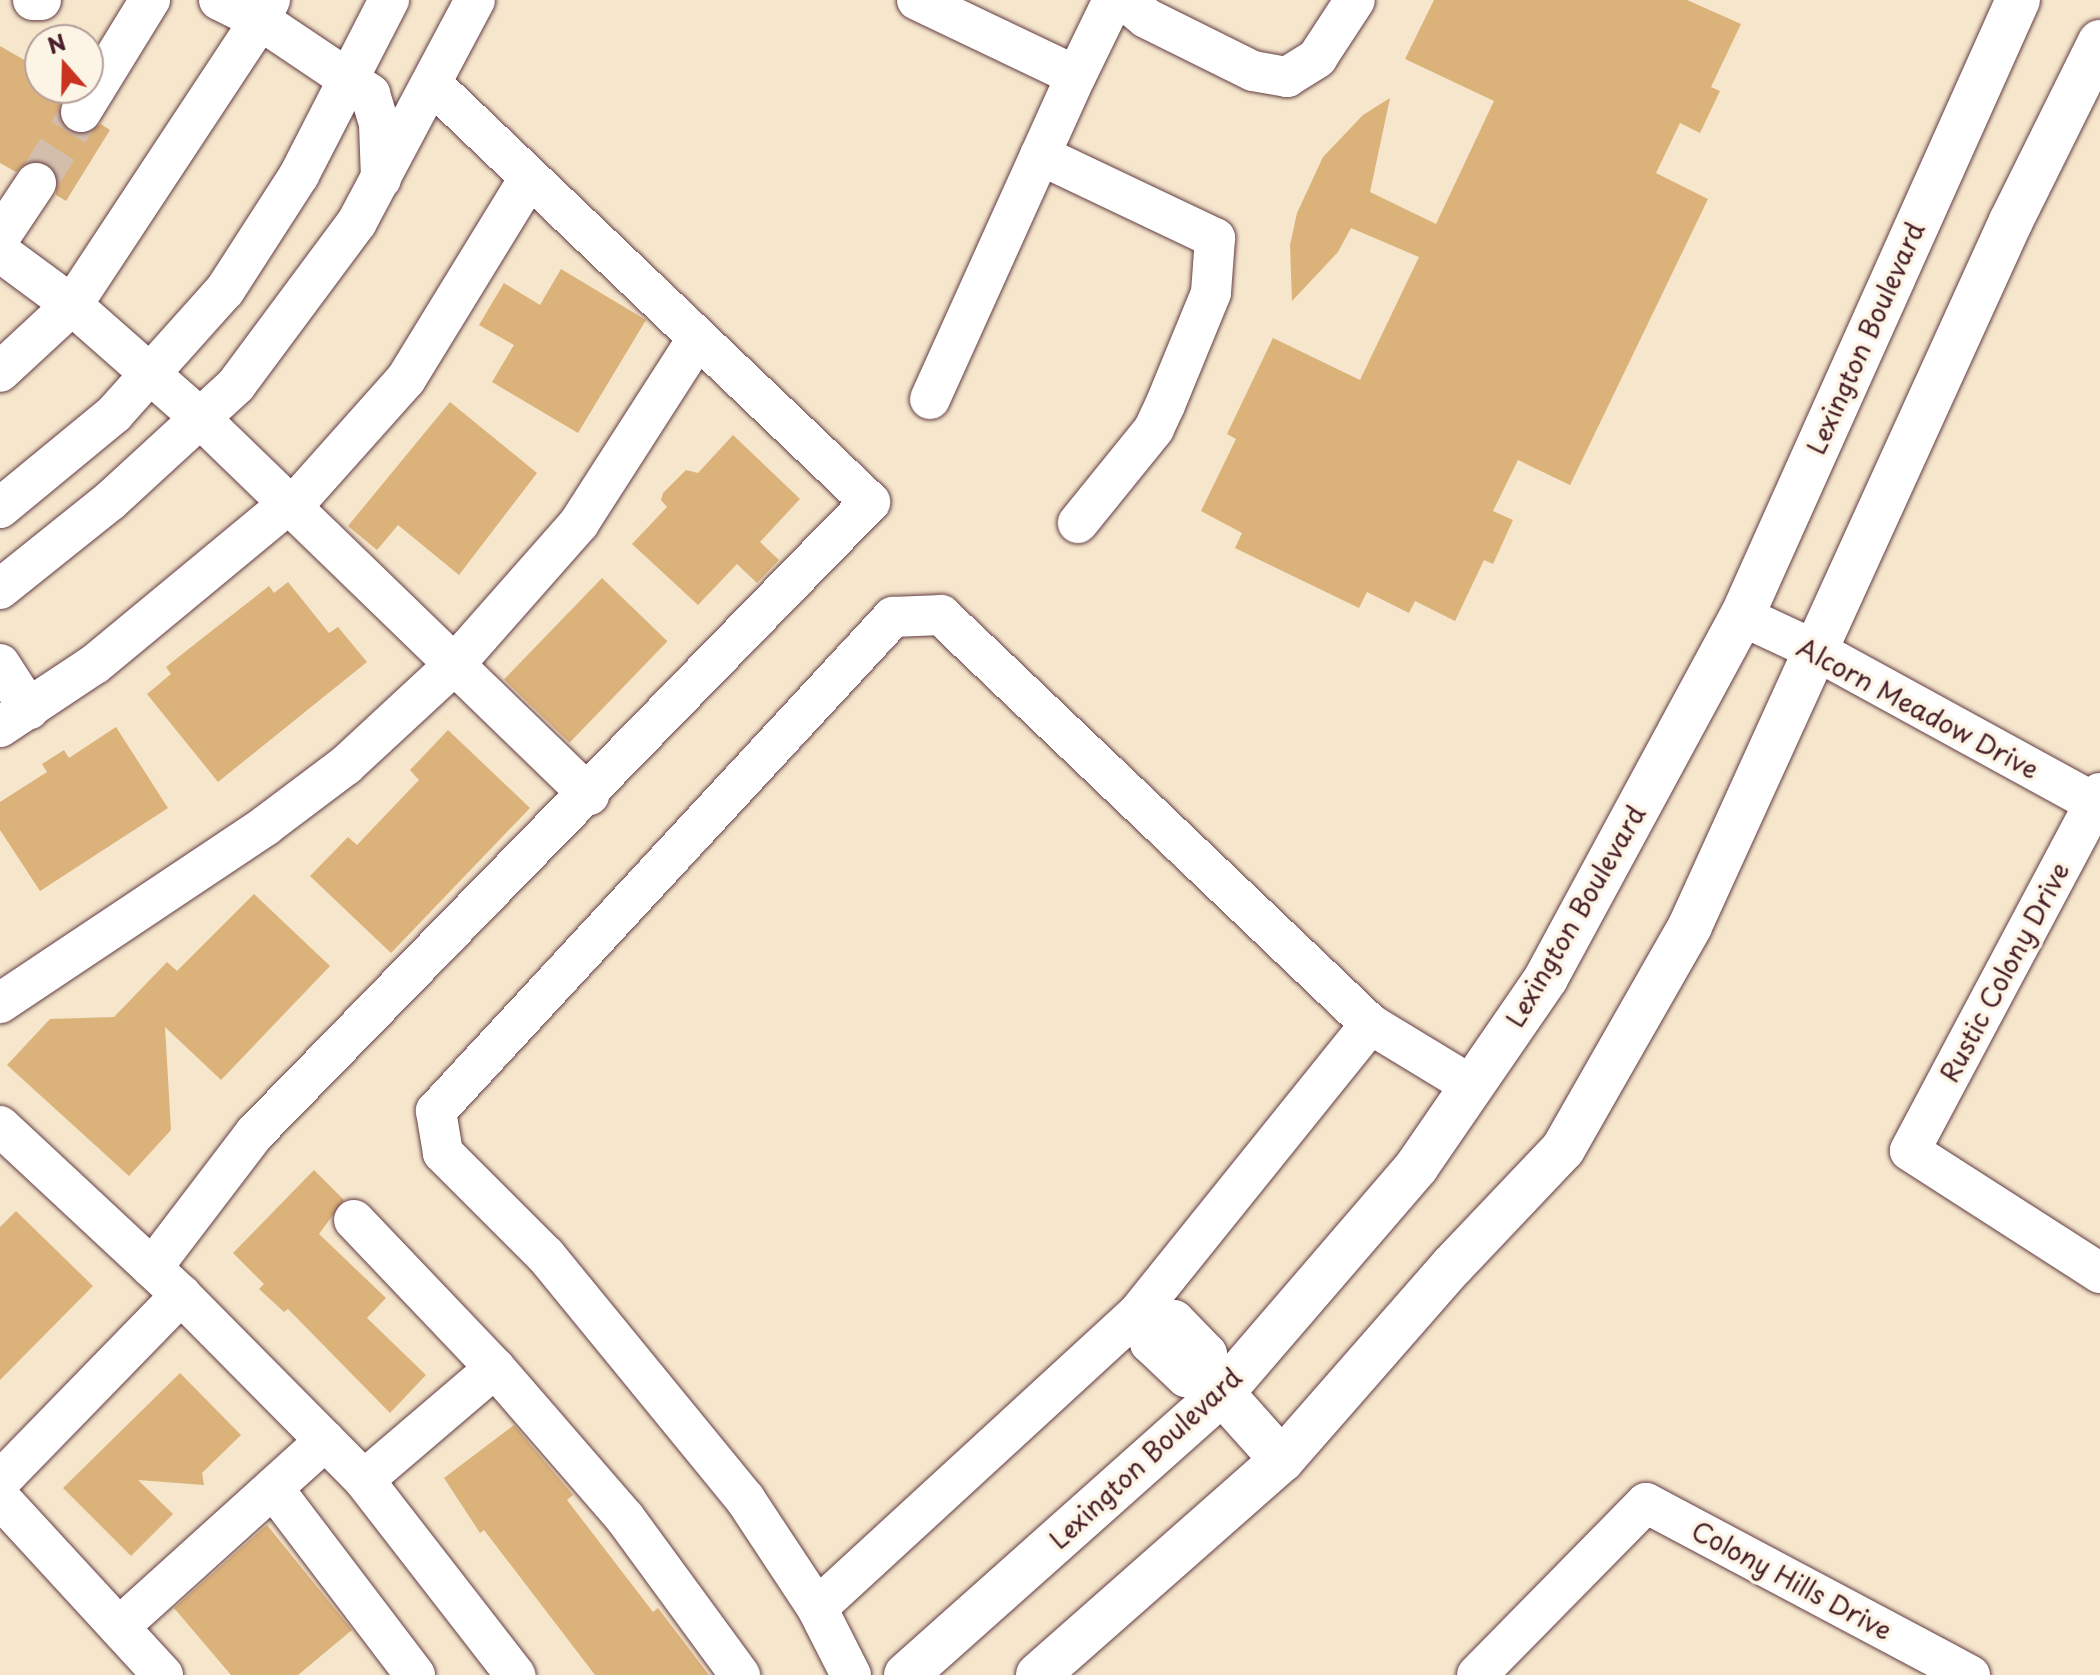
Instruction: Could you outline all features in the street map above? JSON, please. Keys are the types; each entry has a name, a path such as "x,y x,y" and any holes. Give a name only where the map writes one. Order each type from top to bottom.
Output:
{"main road":[{"name":"Lexington Boulevard","path":"906,1675 1214,1385 1417,1166 1546,978 1742,616 2018,0"},
{"path":"1038,1675 1282,1460 1452,1266 1563,1149 1690,926 2005,236 2100,42"},
{"path":"1214,1385 1282,1460"}],"street":[{"path":"33,0 41,0"},
{"path":"81,112 150,0"},
{"path":"219,0 265,10 347,79 370,94 379,124 381,179"},
{"path":"0,508 114,414 225,290 299,175 389,0"},
{"path":"0,589 68,537 236,385 289,318 381,179 475,0"},
{"path":"917,0 1076,76"},
{"path":"930,399 1113,0"},
{"path":"1124,0 1146,18 1253,71 1287,77 1317,58 1355,0"},
{"path":"0,372 72,305 265,10"},
{"path":"152,1268 255,1133 589,795 870,502 433,85"},
{"path":"1040,155 1215,238 1211,293 1154,429 1078,523"},
{"path":"0,664 15,718 95,664 289,506 406,379 529,178"},
{"path":"0,237 36,183"},
{"path":"0,252 72,305 200,418 589,795"},
{"path":"0,1003 265,826 346,765 454,665 579,523 697,339"},
{"path":"851,1675 817,1608 745,1499 546,1256 443,1153 436,1111 893,617 941,615 1370,1024 1472,1086"},
{"name":"Alcorn Meadow Drive","path":"1742,616 1817,651 2097,798"},
{"name":"Rustic Colony Drive","path":"2097,798 1910,1151 2100,1273"},
{"path":"817,1608 1142,1317 1370,1024"},
{"path":"0,1126 181,1295 364,1480 515,1675"},
{"path":"354,1220 495,1368 625,1518 740,1675"},
{"path":"0,1481 181,1295"},
{"path":"1142,1317 1174,1320 1207,1354 1214,1385"},
{"path":"364,1480 495,1368"},
{"path":"119,1627 325,1441"},
{"path":"273,1488 415,1675"},
{"path":"0,1498 163,1675"},
{"name":"Colony Hills Drive","path":"1477,1675 1646,1503 1970,1675"}],"building":[{"path":"1434,0 1687,0 1741,24 1711,87 1720,91 1700,133 1680,123 1656,173 1708,199 1570,485 1518,460 1493,511 1513,520 1493,564 1484,560 1455,621 1415,601 1409,613 1367,592 1359,608 1235,548 1242,533 1201,511 1236,439 1227,434 1273,338 1360,380 1419,257 1351,228 1338,252 1292,301 1290,245 1297,213 1323,157 1363,115 1390,98 1370,192 1436,224 1494,101 1405,59"},
{"path":"0,46 24,60 24,104 60,104 58,112 68,131 81,135 101,124 110,130 66,201 56,195 57,174 48,164 27,162 16,172 0,163"},
{"path":"561,269 646,320 578,433 492,382 514,345 479,325 504,283 540,305"},
{"path":"450,402 537,473 459,575 398,525 377,550 348,526"},
{"path":"733,435 800,499 760,542 779,560 757,583 737,564 698,605 632,544 667,507 661,500 663,493 686,470 698,473"},
{"path":"602,578 667,641 570,743 504,679"},
{"path":"288,582 329,633 338,627 367,662 218,782 147,694 171,674 166,667 269,586 274,593"},
{"path":"116,727 168,808 40,891 0,830 0,802 47,772 42,764 64,750 69,758"},
{"path":"448,730 530,808 391,953 310,876 348,837 357,845 419,780 410,770"},
{"path":"254,894 330,966 221,1080 165,1027 171,1130 129,1176 7,1065 50,1019 114,1017 167,962 177,971"},
{"path":"314,1170 344,1200 319,1234 386,1298 367,1318 426,1375 390,1413 288,1309 284,1312 259,1289 264,1284 233,1253"},
{"path":"16,1211 93,1286 0,1380 0,1227"},
{"path":"180,1373 241,1435 202,1473 204,1485 138,1480 173,1514 131,1556 63,1488"},
{"path":"514,1425 573,1495 567,1500 653,1612 658,1608 709,1675 595,1675 484,1530 480,1533 444,1478"},
{"path":"267,1525 352,1630 298,1675 231,1675 174,1608"}],"tunnel":[{"path":"36,183 81,112"}]}
